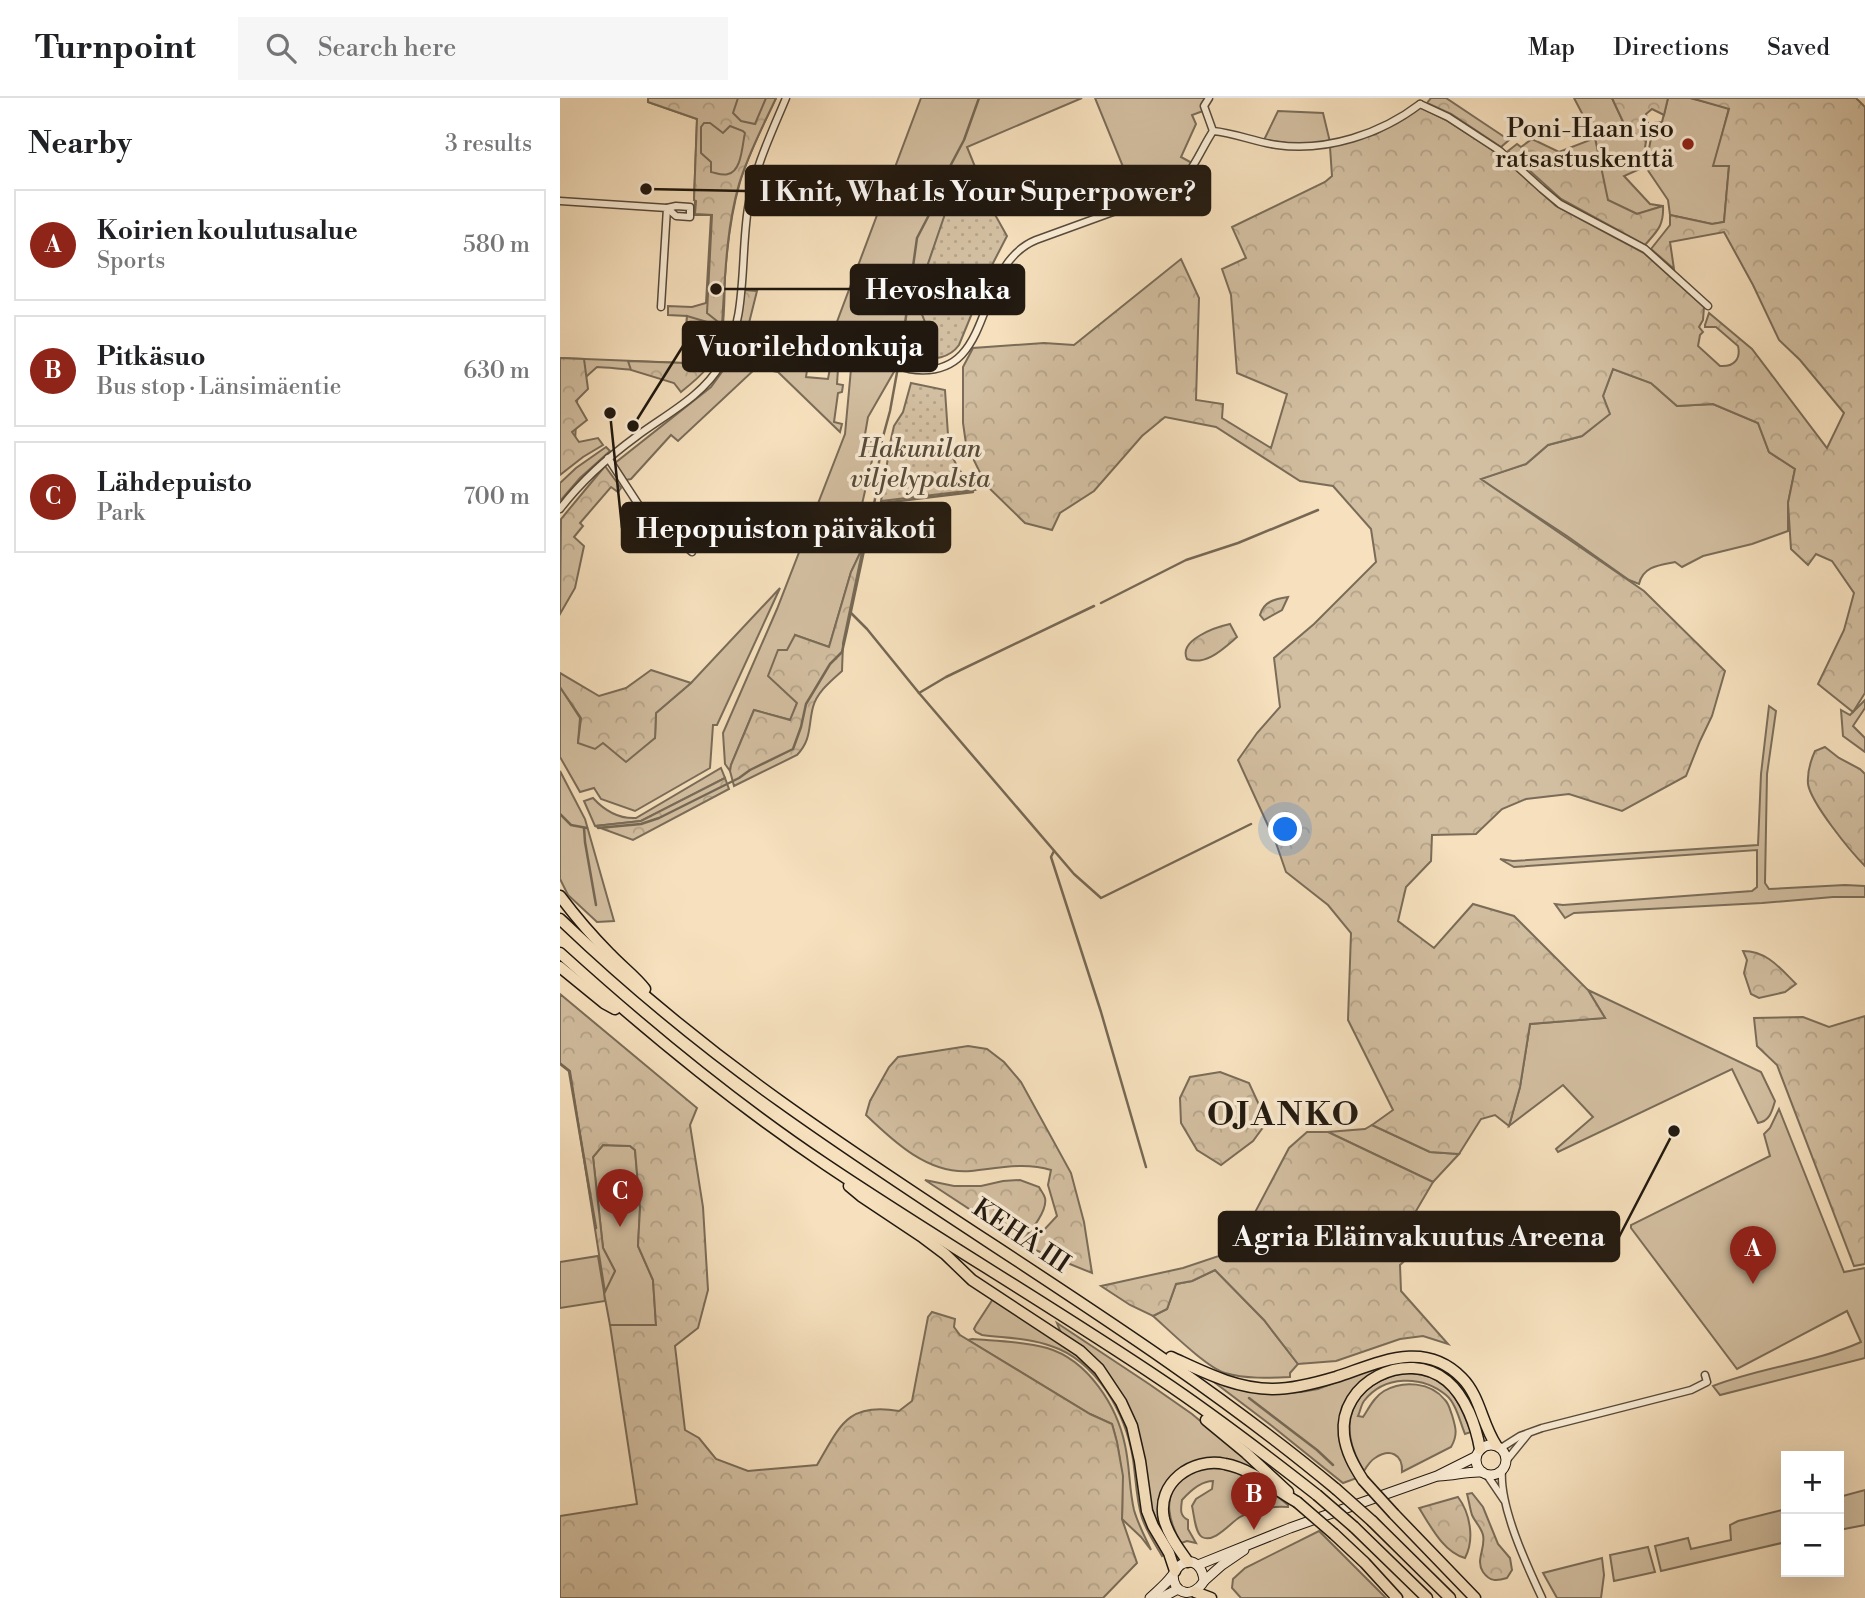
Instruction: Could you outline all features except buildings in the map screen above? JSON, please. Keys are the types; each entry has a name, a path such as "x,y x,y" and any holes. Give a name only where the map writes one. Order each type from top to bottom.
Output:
{"highway":[{"path":"560,896 603,948 638,980 657,1006"},
{"name":"KEHÄ III","path":"560,919 657,1006 827,1135 1143,1344 1251,1420 1372,1521 1450,1598"},
{"name":"KEHÄ III","path":"560,953 630,1016 824,1164 1159,1378 1223,1423 1317,1495 1427,1598"},
{"path":"560,967 604,1003 630,1016"},
{"path":"824,1164 861,1196 945,1254 972,1280 1080,1351 1099,1369 1122,1402 1132,1426 1147,1511 1169,1553 1174,1573"},
{"path":"1143,1344 1218,1379 1272,1389 1309,1385 1391,1359 1425,1358 1446,1365 1462,1378 1470,1388 1487,1430 1498,1446"},
{"path":"1128,1359 1280,1483 1297,1502 1365,1563 1397,1598"},
{"path":"1475,1598 1363,1480 1345,1443 1345,1415 1362,1387 1374,1377 1402,1368 1433,1373 1449,1382 1462,1398 1478,1440 1478,1453"},
{"path":"1193,1564 1172,1538 1163,1517 1163,1507 1172,1481 1185,1469 1213,1462 1234,1466 1297,1502"},
{"path":"1195,1592 1210,1598"}],"main road":[{"path":"1150,1598 1183,1563 1193,1564 1437,1476 1478,1453 1485,1445 1498,1446 1504,1451 1504,1466 1493,1475 1471,1471 1437,1476"},
{"path":"1478,1453 1476,1466 1485,1474"},
{"path":"1174,1573 1178,1588 1185,1592 1195,1592 1230,1559 1260,1540"},
{"path":"1193,1564 1202,1570 1204,1581"},
{"path":"1161,1598 1178,1588"}],"street":[{"path":"560,509 582,482 608,458 700,390 715,374 727,354 738,315 747,210 752,186 786,98"},
{"path":"727,354 744,357 785,341 794,341 920,371 944,368 958,360 970,345 997,282 1018,250 1036,240 1168,192 1184,180 1213,131 1204,106 1209,98"},
{"path":"1213,131 1278,146 1331,144 1378,129 1408,113 1418,101 1500,151 1560,204 1645,249 1708,306"},
{"path":"560,201 667,208 661,307"},
{"path":"608,458 640,507 692,552"},
{"path":"1498,1446 1550,1425 1691,1390 1707,1382 1705,1375"},
{"path":"1528,1434 1504,1466 1501,1480 1505,1501 1527,1567 1542,1598"},
{"path":"1485,1474 1505,1501"}],"green space":[{"path":"648,98 776,98 756,140 737,194 727,254 721,338 715,359 709,366 688,371 597,367 578,384 575,442 560,473 560,358 684,363 687,316 668,315 668,306 692,307 706,303 711,215 695,215 697,119 648,102"},
{"path":"648,98 738,98 733,113 741,121 755,124 766,98 776,98 739,184 731,218 722,325 707,313 712,215 695,214 697,119 648,102","holes":["704,123 710,123 723,133 730,126 745,133 739,163 733,172 722,175 711,172 711,162 701,153 701,127"]},
{"path":"921,98 1082,98 967,147 993,211 948,195 946,213 916,299 925,321 918,351 919,359 902,359 829,343"},
{"path":"1095,98 1206,98 1202,103 1203,111 1192,115 1196,124 1181,157 1192,163 1185,174 1168,187 1161,166 1128,179"},
{"path":"1431,98 1446,98 1509,140 1501,147 1451,114 1427,103"},
{"path":"1574,98 1612,98 1626,128 1646,141 1642,168 1624,176 1650,204 1663,206 1637,214 1607,200 1595,138"},
{"path":"1612,98 1668,98 1664,115 1652,109 1646,114 1649,127 1646,141 1626,128"},
{"name":"Poni-Haan iso ratsastuskenttä","path":"1668,98 1690,98 1729,108 1714,166 1729,166 1724,222 1712,224 1670,215 1668,200 1647,169 1654,123 1662,122"},
{"path":"1691,98 1856,98 1865,107 1865,693 1853,712 1818,684 1844,630 1854,593 1832,561 1816,554 1808,565 1791,549 1788,503 1795,469 1769,452 1758,423 1713,404 1677,406 1651,383 1613,369 1603,396 1610,414 1582,436 1548,445 1526,464 1481,479 1644,591 1725,671 1712,716 1686,776 1622,811 1569,794 1526,799 1502,809 1476,834 1432,835 1431,861 1406,887 1398,921 1434,948 1473,904 1514,916 1588,990 1605,1018 1530,1024 1520,1087 1509,1126 1495,1115 1481,1119 1459,1154 1430,1152 1372,1125 1393,1110 1348,1020 1351,933 1328,905 1286,872 1276,843 1238,760 1280,707 1274,658 1314,624 1376,562 1371,529 1333,486 1300,481 1216,427 1165,417 1142,436 1094,491 1060,513 1052,530 1025,523 986,485 966,444 963,423 963,367 973,348 1044,343 1074,345 1181,259 1199,298 1196,400 1223,404 1222,418 1271,448 1287,394 1237,373 1231,295 1222,269 1246,258 1232,227 1325,182 1332,176 1330,147 1376,134 1420,107 1446,120 1499,154 1556,206 1644,253 1704,307 1703,320 1699,327 1703,332 1698,346 1720,366 1733,364 1737,358 1738,346 1716,327 1705,327 1709,313 1752,349 1827,448 1844,413 1800,360 1779,340 1724,232 1670,242 1674,269 1651,249 1670,225 1670,215 1712,224 1724,222 1729,166 1713,166 1729,109"},
{"path":"1278,111 1323,113 1330,142 1294,144 1264,140"},
{"path":"1595,138 1608,200 1637,214 1663,206 1661,223 1645,245 1561,199 1508,151 1517,144 1521,147 1532,139 1559,152"},
{"name":"Hakunilan viljelypalsta","path":"947,195 993,211 1007,236 991,267 959,345 946,356 919,359 918,351 925,322 916,299 946,211"},
{"path":"744,290 757,291 748,327 766,332 767,327 796,334 743,351 734,346"},
{"path":"687,316 707,322 722,333 717,352 702,374 681,392 674,383 631,370 628,361 684,363"},
{"path":"786,346 839,356 838,364 808,363 806,377 828,379 830,368 838,369 837,384 843,385 842,392 838,393 834,422 842,424 840,432 778,372 756,368 678,441 671,435 631,479 626,480 615,463 711,387 727,365 742,363"},
{"path":"560,358 584,359 588,389 576,401 587,420 572,432 579,442 598,438 603,445 560,475"},
{"path":"852,358 895,370 868,417 864,440 876,443 857,526 861,529 861,551 851,572 829,647 795,635 797,703 791,720 754,710 730,771 725,764 723,733 777,609 845,434"},
{"path":"1613,369 1651,383 1677,406 1713,404 1758,423 1769,452 1795,469 1788,503 1788,531 1752,544 1703,556 1682,567 1675,562 1653,567 1644,573 1639,584 1629,580 1480,479 1526,464 1548,445 1582,436 1609,414 1603,396"},
{"name":"Hakunilan viljelypalsta","path":"911,383 945,390 949,450 958,468 975,490 881,501 894,426 903,412"},
{"path":"606,447 610,451 580,478 560,501 560,483"},
{"path":"605,466 621,488 618,492 611,487 580,523 583,526 574,537 584,546 575,588 560,614 561,519"},
{"path":"861,551 843,643 842,671 818,696 802,749 797,755 734,786 731,765 754,710 790,720 797,703 768,676 778,650 787,650 795,635 829,647 851,572"},
{"path":"780,588 717,725 713,725 710,768 635,811 601,799 594,788 580,792 560,757 560,687 580,718 578,743 655,738 656,713 691,683"},
{"path":"1288,597 1282,610 1264,620 1260,615 1267,604"},
{"path":"1230,624 1237,637 1226,646 1201,660 1187,659 1186,652 1193,640 1208,631"},
{"path":"651,670 691,683 656,713 655,738 626,762 603,743 595,749 578,743 581,718 560,687 560,673 599,696 626,688"},
{"path":"1865,700 1865,708 1853,726 1865,738 1865,752 1843,736 1841,710 1850,715"},
{"path":"1769,706 1776,711 1767,774 1765,883 1769,889 1865,886 1865,897 1574,913 1565,918 1555,904 1752,891 1757,887 1757,850 1514,867 1500,859 1513,861 1758,845 1761,774"},
{"path":"1825,747 1865,774 1865,866 1816,803 1808,784 1808,771 1815,751"},
{"path":"721,768 725,778 641,821 595,826 584,801 593,798 612,813 636,818"},
{"path":"560,771 585,819 614,921 597,922 568,895 560,879"},
{"path":"725,778 729,789 633,840 595,826 641,821"},
{"path":"1743,951 1766,957 1796,984 1785,992 1759,998 1751,994 1744,973 1747,960"},
{"path":"1588,990 1761,1072 1775,1101 1770,1115 1758,1123 1732,1069 1558,1152 1556,1149 1593,1117 1563,1085 1509,1126 1520,1087 1530,1024 1605,1018"},
{"path":"560,994 697,1108 690,1125 703,1207 708,1290 698,1328 675,1346 685,1430 699,1438 716,1459 748,1471 817,1465 839,1428 847,1420 867,1410 899,1411 912,1401 928,1317 932,1312 955,1319 954,1327 960,1335 1090,1414 1112,1424 1123,1476 1122,1519 1137,1563 1103,1598 560,1598 560,1516 637,1504 610,1325 656,1325 653,1280 638,1246 640,1208 635,1150 630,1146 603,1145 593,1157 603,1248 615,1271 605,1292 570,1071 560,1063"},
{"path":"1865,1016 1865,1264 1854,1266 1777,1065 1757,1046 1754,1018 1803,1017 1829,1027"},
{"path":"968,1046 987,1049 1004,1062 1021,1082 1071,1173 1084,1222 1092,1273 1028,1247 1057,1216 1048,1185 1051,1170 1021,1166 971,1171 941,1168 900,1146 866,1115 870,1101 889,1067 898,1057"},
{"path":"1220,1072 1249,1083 1267,1122 1253,1141 1221,1165 1197,1150 1181,1123 1180,1098 1190,1077"},
{"path":"1779,1109 1844,1272 1865,1268 1865,1358 1720,1395 1713,1386 1825,1355 1861,1342 1847,1311 1737,1369 1631,1228 1631,1225 1770,1156 1764,1134"},
{"path":"1372,1125 1430,1152 1459,1154 1433,1182 1328,1132 1365,1129"},
{"path":"1307,1132 1328,1132 1433,1182 1416,1211 1423,1227 1412,1254 1400,1265 1401,1291 1448,1344 1423,1336 1400,1339 1336,1361 1298,1364 1264,1320 1215,1270 1192,1281 1176,1284 1167,1309 1153,1316 1101,1286 1183,1268 1219,1256 1251,1220 1289,1148"},
{"path":"603,1145 630,1146 635,1150 640,1208 638,1246 653,1280 656,1325 610,1325 604,1293 605,1301 560,1308 560,1262 598,1256 604,1292 615,1271 603,1248 593,1157"},
{"path":"925,1180 954,1186 981,1186 1020,1180 1039,1187 1045,1197 1044,1209 1021,1243"},
{"path":"1215,1270 1264,1320 1298,1364 1290,1377 1265,1378 1225,1373 1198,1356 1153,1316 1167,1309 1176,1284 1192,1281"},
{"path":"993,1299 1072,1351 1101,1379 1128,1427 1165,1554 1162,1556 1142,1518 1129,1442 1124,1424 1107,1391 1095,1376 1067,1353 1035,1341 976,1332 976,1325"},
{"path":"1057,1323 1192,1414 1261,1472 1259,1474 1221,1459 1166,1484 1171,1549 1152,1513 1141,1443 1135,1421 1123,1397 1061,1333"},
{"path":"968,1340 1047,1348 1062,1354 1088,1374 1108,1400 1121,1430 1127,1453 1134,1510 1151,1550 1122,1519 1121,1471 1112,1424 1090,1414"},
{"path":"1408,1359 1435,1364 1463,1384 1480,1420 1476,1422 1434,1369 1373,1374 1341,1424 1357,1478 1343,1483 1214,1382 1277,1393 1301,1392 1318,1389 1379,1366"},
{"path":"1402,1373 1429,1377 1448,1389 1455,1397 1471,1432 1465,1434 1452,1403 1436,1388 1415,1381 1392,1382 1372,1392 1363,1403 1358,1416 1363,1417 1377,1396 1392,1387 1408,1384 1425,1386 1448,1403 1455,1424 1455,1439 1451,1447 1402,1472 1398,1457 1390,1453 1375,1458 1364,1471 1351,1439 1353,1410 1359,1398 1370,1387"},
{"path":"1201,1468 1227,1469 1246,1476 1268,1489 1288,1507 1251,1512 1212,1538 1202,1537 1196,1528 1192,1506 1196,1499 1212,1489 1213,1481 1204,1483 1182,1500 1182,1514 1188,1520 1188,1529 1196,1543 1181,1543 1169,1511 1171,1494 1181,1479"},
{"path":"1865,1490 1865,1525 1844,1529 1844,1496"},
{"path":"1472,1493 1483,1507 1498,1544 1510,1558 1512,1570 1507,1578 1491,1579 1481,1567 1483,1535 1471,1513 1467,1494"},
{"path":"1458,1497 1470,1526 1470,1543 1465,1558 1444,1544 1419,1508"},
{"path":"1781,1510 1781,1543 1661,1571 1655,1546 1688,1538 1691,1549 1731,1540 1730,1525"},
{"path":"1319,1531 1386,1598 1241,1598 1232,1588 1233,1579 1245,1568"},
{"path":"1648,1547 1655,1572 1614,1581 1610,1555"},
{"path":"1602,1558 1604,1575 1601,1598 1557,1598 1543,1573"}],"waterway":[{"path":"598,828 641,824 659,818 793,749 806,704 830,664 842,652 875,499 881,444 902,345 917,238 930,213 938,189 964,140 979,98"},
{"path":"874,504 973,492"},
{"path":"1101,603 1186,560 1238,543 1318,510"},
{"path":"851,613 919,693 946,677 1094,606"},
{"path":"919,693 1074,874 1101,898 1251,824"},
{"path":"560,814 571,825 587,828"},
{"path":"584,828 596,905"},
{"path":"1054,851 1051,857 1101,1012 1146,1167"},
{"path":"560,1064 569,1071 596,1228"},
{"path":"1249,1398 1333,1465"}],"place":[{"name":"Poni-Haan iso ratsastuskenttä","path":"1688,144"},
{"name":"I Knit, What Is Your Superpower?","path":"646,189"},
{"name":"Hevoshaka","path":"716,289"},
{"name":"Hepopuiston päiväkoti","path":"610,413"},
{"name":"Vuorilehdonkuja","path":"633,426"},
{"name":"Agria Eläinvakuutus Areena","path":"1674,1131"},
{"name":"Lähdepuisto","path":"620,1227"},
{"name":"Koirien koulutusalue","path":"1753,1284"},
{"name":"Pitkäsuo","path":"1254,1530"}],"district":[{"name":"OJANKO","path":"1284,1115"}]}
